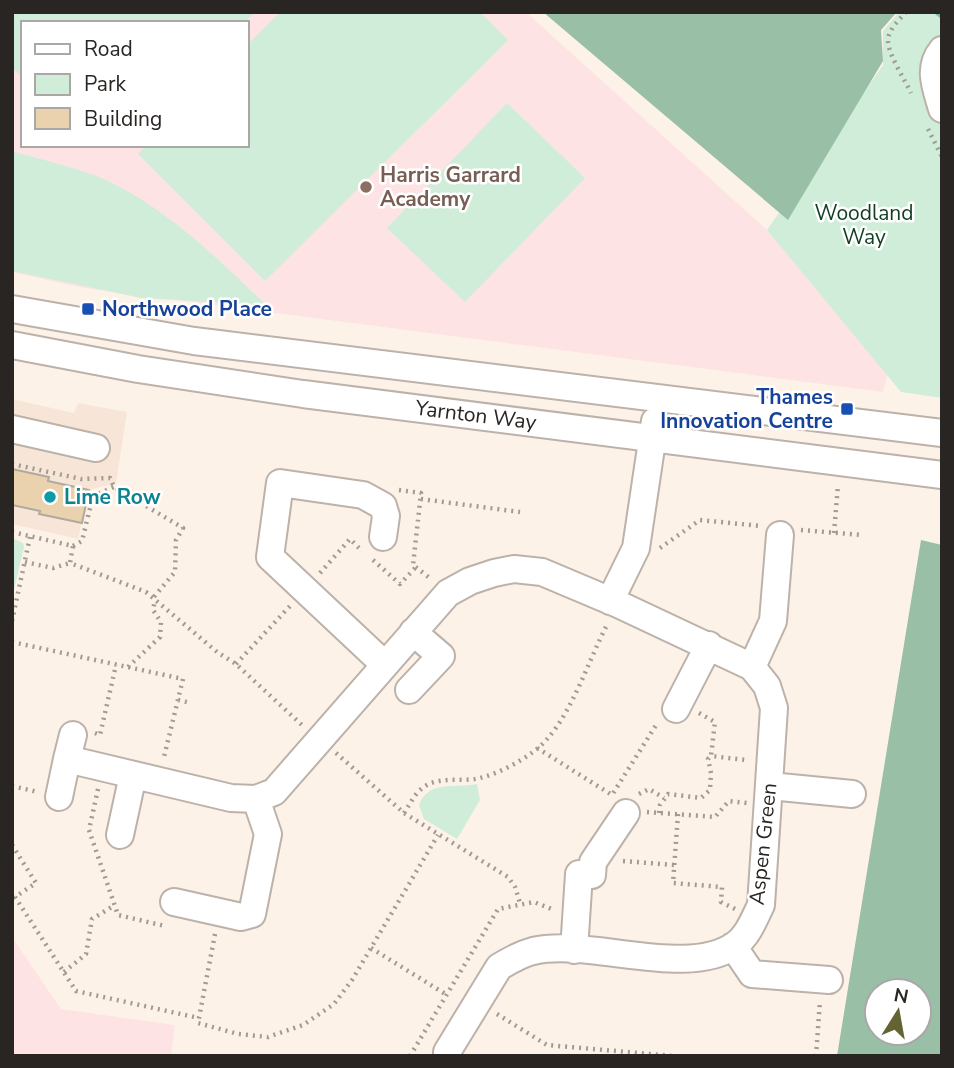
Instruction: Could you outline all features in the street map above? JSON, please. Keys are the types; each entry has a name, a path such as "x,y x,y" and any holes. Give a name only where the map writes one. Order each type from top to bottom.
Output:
{"street":[{"path":"938,54 933,79 942,109"},
{"name":"Yarnton Way","path":"12,309 194,341 942,433"},
{"name":"Yarnton Way","path":"12,345 125,367 303,394 942,475"},
{"path":"614,602 636,548 659,398"},
{"path":"12,429 96,448"},
{"path":"383,537 386,516 383,506 373,499 363,495 280,483 270,557 384,664"},
{"path":"59,797 76,742 103,768 231,798 256,799 274,792 448,593 470,581 514,569 542,572 614,602 752,667 773,621 781,530"},
{"path":"409,690 441,656 413,632"},
{"path":"678,706 709,645"},
{"name":"Aspen Green","path":"733,946 750,928 761,905 770,784 775,708 767,686 752,667"},
{"path":"120,835 133,775"},
{"path":"770,784 852,793"},
{"path":"174,902 241,918 252,914 268,834 256,799"},
{"path":"574,950 568,879 579,874 592,875 595,859 626,804"},
{"path":"447,1052 499,967 531,951 556,948 691,959 716,955 733,946 752,974 826,980"}],"path":[{"path":"893,26 906,12"},
{"path":"12,464 81,479 110,478 114,487 183,528 176,540 175,572 154,599 153,610 161,622 160,637 127,667"},
{"path":"834,533 839,477"},
{"path":"70,562 73,547 82,541 93,496 114,487"},
{"path":"421,499 520,512"},
{"path":"628,564 659,549 700,520 781,530 862,535"},
{"path":"12,532 73,547"},
{"path":"12,621 30,537"},
{"path":"236,664 349,539 400,584 416,567"},
{"path":"25,562 53,568 70,562 146,593 216,652 236,664 404,813 508,877 515,887 520,903"},
{"path":"404,813 419,790 435,781 478,779 503,770 537,748 551,735 569,706 614,602"},
{"path":"12,642 183,679 159,781"},
{"path":"88,666 89,659"},
{"path":"76,742 100,734 116,665"},
{"path":"178,700 191,704"},
{"path":"626,804 661,716 678,706 715,722 711,756 708,759 710,790 701,797 667,794 660,805 659,813"},
{"path":"537,748 626,804 659,813 715,817 729,801 770,784"},
{"path":"711,756 770,784"},
{"path":"103,768 89,830 118,915 168,927 174,902"},
{"path":"678,814 673,883 722,887 721,902 754,919"},
{"path":"220,913 198,1023 238,1034 268,1037 303,1025 334,1004 371,948 438,835"},
{"path":"12,845 36,883 15,898 76,991 199,1018"},
{"path":"595,859 674,865"},
{"path":"64,972 86,954 92,919 115,905"},
{"path":"371,948 447,995"},
{"path":"816,1056 826,980"},
{"path":"452,985 480,998 547,1045 673,1056"}],"shaded area":[{"name":"Harris Garrard Academy","path":"12,12 526,12 767,230 891,360 883,392 84,288 12,272"},
{"path":"12,399 74,413 78,403 127,412 116,483 89,490 78,539 12,524"},
{"path":"12,937 61,1009 175,1025 171,1056 12,1056"}],"green space":[{"path":"12,12 255,12 246,21 21,21 21,76 12,68"},
{"path":"280,12 480,12 508,40 265,281 138,154 144,147 248,147 248,44"},
{"path":"543,12 897,12 881,30 883,61 788,220"},
{"name":"Woodland Way","path":"899,12 942,12 942,398 901,392 767,230 883,65 883,31"},
{"path":"507,103 585,178 465,302 387,228"},
{"path":"12,151 88,173 132,194 193,238 266,305 141,298 12,271"},
{"path":"12,538 23,543 24,547 12,598"},
{"path":"921,540 942,545 942,1056 837,1056"},
{"path":"477,784 480,800 457,839 424,819 419,805 429,791"}],"building":[{"name":"Lime Row","path":"12,469 49,477 48,481 89,490 82,523 12,505"}],"waterway":[{"path":"938,12 942,15"}],"place":[{"name":"Harris Garrard Academy","path":"366,187"},
{"name":"Northwood Place","path":"88,309"},
{"name":"Thames Innovation Centre","path":"847,409"},
{"name":"Lime Row","path":"50,497"}]}
